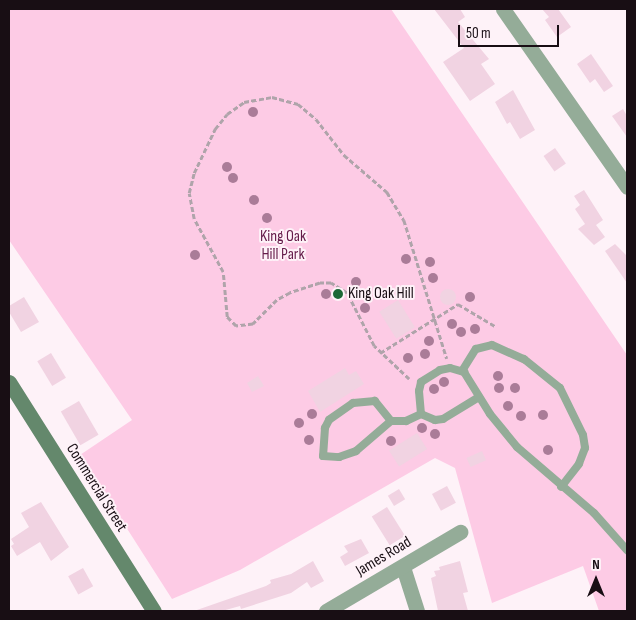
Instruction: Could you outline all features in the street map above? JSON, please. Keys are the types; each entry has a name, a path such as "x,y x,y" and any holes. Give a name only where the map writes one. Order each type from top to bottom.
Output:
{"main road":[{"name":"Commercial Street","path":"9,382 154,611"}],"street":[{"path":"504,9 627,187"},
{"name":"James Road","path":"326,611 460,532"},
{"path":"403,567 416,611"}],"lane":[{"path":"462,371 476,349 492,345 524,359 560,388 583,435 585,448 579,464 561,487"},
{"path":"422,414 419,391 422,382 446,368 462,371 517,447 594,514 627,550"},
{"path":"391,421 375,401 353,403 329,420 325,428 323,456 339,457 366,446 391,421 406,421 422,414 435,420 443,419 479,397"}],"path":[{"path":"409,379 380,353 347,293 331,283 320,283 290,293 246,326 230,323 227,317 223,272 194,220 189,193 194,173 215,129 227,114 244,102 272,97 298,104 316,119 344,155 387,192 404,220 447,359"},
{"path":"380,353 458,304 495,326"}],"green space":[{"name":"King Oak Hill Park","path":"9,9 391,9 627,355 627,611 599,611 583,566 492,603 455,468 435,458 240,570 172,599 80,455 132,420 9,240"}],"building":[{"path":"434,9 460,9 465,17 458,22 489,59 481,64 495,84 470,101 443,62 464,48"},
{"path":"542,9 558,9 571,27 557,37 545,20 549,17"},
{"path":"591,54 613,86 604,92 595,79 590,83 577,64"},
{"path":"513,90 535,130 520,139 510,122 507,124 495,102"},
{"path":"623,109 627,116 627,137 612,116"},
{"path":"555,148 566,164 554,172 544,156"},
{"path":"584,190 603,220 596,225 605,237 594,245 578,229 585,224 575,209 580,205 574,196"},
{"path":"615,244 627,256 627,283 605,251"},
{"path":"445,289 451,289 456,294 454,303 445,305 440,300 440,294"},
{"path":"24,297 39,322 21,332 9,312 9,306"},
{"path":"398,300 415,327 396,339 379,312"},
{"path":"51,353 66,378 52,386 37,361"},
{"path":"345,368 349,375 356,371 364,384 320,412 308,391"},
{"path":"258,376 264,386 252,392 247,383"},
{"path":"79,401 98,435 80,445 61,412"},
{"path":"417,433 427,449 399,467 389,450"},
{"path":"482,451 486,460 471,467 466,458"},
{"path":"447,486 456,503 441,511 432,494"},
{"path":"399,489 405,499 394,506 388,496"},
{"path":"41,502 69,547 51,561 40,542 17,556 11,546 14,544 11,539 29,527 21,513"},
{"path":"387,507 405,536 390,545 372,517"},
{"path":"361,539 369,553 345,566 340,557 348,552 344,546"},
{"path":"313,561 324,581 311,588 307,582 291,593 241,609 240,606 222,611 194,611 266,586 271,583 270,580 291,574"},
{"path":"460,561 468,592 463,593 468,611 438,611 431,578 436,576 434,571 440,570 439,567"},
{"path":"83,568 93,586 78,595 68,576"}],"place":[{"name":"King Oak Hill","path":"338,294"}]}
